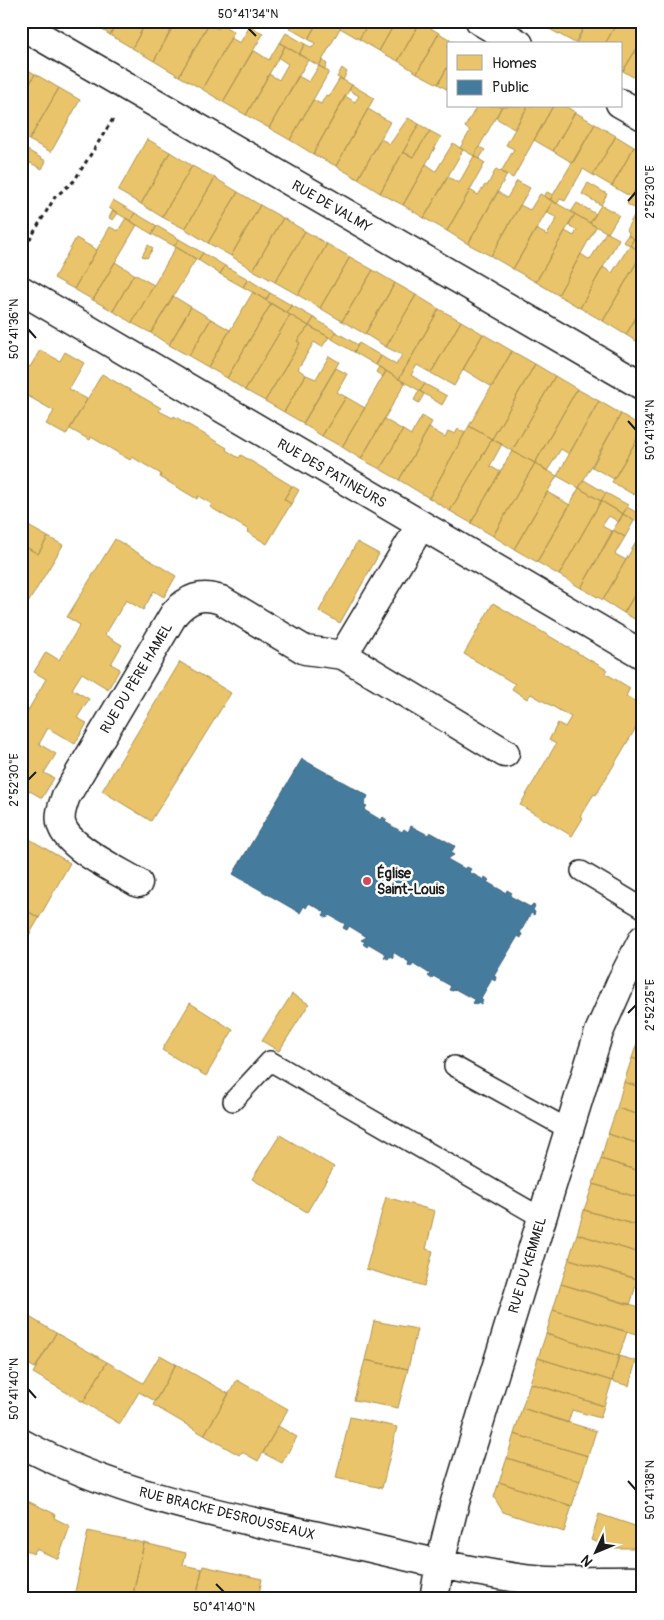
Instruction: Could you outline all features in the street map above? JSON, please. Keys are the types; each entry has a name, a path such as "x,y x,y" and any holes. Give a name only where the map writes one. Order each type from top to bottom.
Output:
{"street":[{"path":"480,21 516,42"},
{"name":"RUE DE VALMY","path":"21,25 643,386"},
{"path":"622,104 643,116"},
{"name":"RUE DES PATINEURS","path":"21,290 643,654"},
{"path":"343,655 421,525"},
{"name":"RUE DU PÈRE HAMEL","path":"138,883 75,844 62,826 62,808 66,796 174,614 182,604 202,595 221,600 305,650 316,653 343,655 506,753"},
{"name":"RUE DU KEMMEL","path":"434,1599 440,1563 455,1502 568,1129 599,1032 632,983 643,939"},
{"name":"RUE BRACKE DESROUSSEAUX","path":"21,1443 74,1467 152,1495 239,1518 440,1563 518,1578 643,1581"}],"lane":[{"path":"581,870 643,908"},
{"path":"233,1101 270,1061 542,1218"},
{"path":"454,1066 568,1129"}],"path":[{"path":"21,254 54,197 74,182 131,89"}],"building: Homes":[{"path":"89,21 117,21 110,35"},
{"path":"117,21 147,21 132,48 110,35"},
{"path":"147,21 176,21 154,61 132,48"},
{"path":"176,21 210,21 179,76 154,61"},
{"path":"293,21 318,21 308,39 289,28"},
{"path":"318,21 344,21 319,66 299,54 305,44 312,48 315,43 308,39"},
{"path":"344,21 370,21 359,39 340,28"},
{"path":"370,21 396,21 379,51 359,39"},
{"path":"396,21 420,22 398,61 379,51"},
{"path":"547,21 587,21 576,42 544,26"},
{"path":"587,21 617,22 606,42 577,42"},
{"path":"618,21 643,21 643,38 623,71 622,42 606,42"},
{"path":"420,22 439,33 417,73 398,61"},
{"path":"209,24 218,29 221,24 234,32 202,89 179,76"},
{"path":"250,26 263,34 223,102 202,89 231,38 240,43"},
{"path":"286,33 305,44 299,54 280,43"},
{"path":"439,33 454,42 447,42 447,68 438,84 417,73"},
{"path":"643,38 643,83 623,71"},
{"path":"279,43 285,46 246,115 223,102 253,50 269,60"},
{"path":"285,46 308,60 269,128 246,115 269,74 279,80 288,64 279,58"},
{"path":"322,60 327,64 325,69 319,66"},
{"path":"21,66 35,74 21,99"},
{"path":"319,66 329,72 290,140 269,128 298,76 309,82"},
{"path":"342,68 347,72 343,80 337,77"},
{"path":"447,68 447,89 438,84"},
{"path":"35,74 59,88 29,140 21,135 21,99"},
{"path":"340,78 352,85 313,154 290,140 313,100 321,104 326,95 329,96"},
{"path":"352,85 374,98 336,166 313,154 345,96 355,102 359,96 349,90"},
{"path":"59,88 80,100 51,152 29,140"},
{"path":"476,108 501,108 474,156 460,148 470,131 465,127"},
{"path":"501,108 527,108 514,129 496,118"},
{"path":"527,108 552,108 513,178 501,172 514,149 506,145"},
{"path":"552,108 568,108 575,112 553,151 534,140"},
{"path":"368,109 390,122 358,179 336,166"},
{"path":"575,112 595,124 573,163 553,151"},
{"path":"408,118 419,124 380,193 358,179 381,139 390,144"},
{"path":"419,124 430,131 413,157 403,152"},
{"path":"595,124 616,136 593,175 583,169 565,201 560,199 557,204 550,200"},
{"path":"430,131 441,137 403,205 380,193 403,152 413,157"},
{"path":"616,136 634,147 612,186 593,175"},
{"path":"147,139 170,152 141,204 118,191"},
{"path":"453,143 463,150 424,218 403,205 426,164 436,171"},
{"path":"479,147 485,150 479,159 474,156"},
{"path":"634,147 643,151 643,177 631,197 612,186"},
{"path":"24,148 46,161 42,169 21,158"},
{"path":"170,152 192,166 162,217 141,204"},
{"path":"474,156 485,163 447,231 424,218 448,177 459,183"},
{"path":"21,158 30,163 21,179"},
{"path":"192,166 215,178 185,229 162,217"},
{"path":"496,169 507,175 468,244 447,231 470,190 478,195 485,185 487,186"},
{"path":"643,177 643,223 634,239 628,235 629,232 626,230 637,210 627,204"},
{"path":"215,178 238,192 208,243 185,229"},
{"path":"517,181 530,188 491,256 468,244 498,192 507,198"},
{"path":"588,183 607,194 601,205 582,194"},
{"path":"238,192 260,205 231,256 208,243"},
{"path":"547,192 553,195 550,200 544,196"},
{"path":"540,194 553,201 513,269 491,256 520,205 530,210"},
{"path":"113,200 135,213 130,221 109,208"},
{"path":"553,201 575,214 536,282 513,269 536,229 547,235 557,218 546,212"},
{"path":"577,203 596,214 590,223 571,212"},
{"path":"260,205 283,218 253,270 231,256"},
{"path":"601,205 619,215 608,233 590,223"},
{"path":"113,210 118,213 113,220 109,218"},
{"path":"135,213 157,226 152,234 130,221"},
{"path":"575,214 596,227 558,295 536,282 565,231 574,236 577,230 568,225"},
{"path":"126,218 137,225 93,300 74,289 110,227 118,231"},
{"path":"283,218 305,231 275,282 253,270"},
{"path":"157,226 179,239 174,246 152,234"},
{"path":"305,231 327,244 298,295 275,282"},
{"path":"606,232 619,239 580,308 558,295 581,254 590,260"},
{"path":"628,235 634,239 630,245 623,242"},
{"path":"76,238 97,250 74,289 54,278"},
{"path":"643,238 643,253 630,245 634,239 640,242"},
{"path":"179,239 203,253 198,260 174,246"},
{"path":"327,244 350,257 320,308 298,295"},
{"path":"148,245 153,248 147,258 142,256"},
{"path":"630,245 642,253 603,321 580,308 603,267 612,273"},
{"path":"176,247 196,259 151,333 132,323"},
{"path":"203,253 225,266 220,274 198,260"},
{"path":"642,253 643,305 626,335 603,321"},
{"path":"350,257 373,270 342,321 320,308"},
{"path":"115,262 134,274 113,311 93,300"},
{"path":"225,266 248,279 243,287 220,274"},
{"path":"373,270 395,283 365,334 342,321"},
{"path":"134,274 154,285 132,323 113,311"},
{"path":"248,279 270,293 266,300 243,287"},
{"path":"395,283 416,295 386,347 365,334"},
{"path":"253,292 271,304 227,378 208,367"},
{"path":"270,293 291,305 287,313 266,300"},
{"path":"416,295 439,309 399,379 376,365 381,356 396,365 402,355 386,347"},
{"path":"173,296 191,307 169,345 151,333"},
{"path":"271,304 290,315 245,390 227,378"},
{"path":"291,305 314,318 309,326 287,313"},
{"path":"643,305 643,345 626,335"},
{"path":"191,307 211,319 189,356 169,345"},
{"path":"439,309 461,321 431,373 417,365 411,375 425,384 420,391 399,379"},
{"path":"290,315 309,326 297,341 300,343 265,401 245,390"},
{"path":"314,318 336,332 332,339 309,326"},
{"path":"211,319 230,330 208,367 189,356"},
{"path":"461,321 483,334 454,386 431,373"},
{"path":"309,326 329,337 322,347 314,342 298,369 306,375 284,412 265,401 300,343 297,341"},
{"path":"21,327 29,331 21,344"},
{"path":"336,332 358,345 354,352 332,339"},
{"path":"483,334 512,351 492,387 463,369"},
{"path":"359,343 381,356 376,365 354,352"},
{"path":"40,350 60,361 65,352 84,363 69,389 87,399 66,435 46,424 54,411 21,392 21,361 30,367"},
{"path":"512,351 535,364 492,439 469,426"},
{"path":"329,356 339,362 303,423 284,412 306,375 316,379"},
{"path":"535,364 555,376 512,451 492,439"},
{"path":"379,367 386,371 383,377 376,372"},
{"path":"336,368 347,374 337,392 346,397 322,436 303,424"},
{"path":"386,371 405,383 361,459 342,447"},
{"path":"102,374 161,408 159,411 173,418 174,416 227,448 226,450 239,458 241,455 292,486 284,499 291,504 267,544 247,532 249,530 210,507 212,504 198,496 197,499 160,477 161,474 132,457 130,460 91,437 90,440 70,429"},
{"path":"555,376 577,389 535,463 512,451"},
{"path":"425,384 447,396 442,405 420,391"},
{"path":"577,389 599,401 569,454 561,449 547,471 535,463"},
{"path":"419,391 424,394 419,403 414,400"},
{"path":"346,397 365,408 342,447 322,436"},
{"path":"599,401 621,414 579,488 557,476"},
{"path":"621,414 643,427 643,429 614,479 592,467"},
{"path":"422,416 432,422 399,480 380,469 403,430 411,435"},
{"path":"384,419 403,430 380,469 361,459"},
{"path":"469,426 492,439 450,511 429,498"},
{"path":"429,428 445,437 448,431 455,434 458,429 465,433 429,498 399,480"},
{"path":"643,429 643,479 634,495 612,482"},
{"path":"492,439 502,444 490,466 500,472 471,523 450,511"},
{"path":"512,451 535,463 493,536 471,523"},
{"path":"535,463 557,476 514,549 493,536"},
{"path":"643,479 643,496 635,492"},
{"path":"584,480 606,493 601,501 579,488"},
{"path":"292,486 299,490 291,504 284,499"},
{"path":"579,488 601,501 559,575 537,562"},
{"path":"547,492 570,505 537,562 514,549"},
{"path":"606,493 628,505 623,514 601,501"},
{"path":"601,501 623,514 619,522 609,516 602,526 613,532 581,588 559,575"},
{"path":"627,507 643,516 643,525 623,514"},
{"path":"623,514 634,521 625,537 613,530"},
{"path":"21,522 48,537 38,554 21,544"},
{"path":"613,530 625,537 615,554 626,560 603,600 581,588"},
{"path":"643,530 643,555 636,567 643,570 643,580 624,613 603,600"},
{"path":"48,537 63,545 28,603 21,599 21,544 38,554"},
{"path":"115,539 176,576 164,597 154,591 143,610 126,600 105,635 122,645 111,664 120,669 108,689 82,673 72,689 89,699 77,718 87,723 75,744 48,728 39,744 56,754 44,773 54,778 42,798 21,786 21,711 26,714 46,679 34,672 46,652 59,660 80,625 67,617"},
{"path":"357,542 379,554 340,623 319,611"},
{"path":"643,580 643,624 624,613"},
{"path":"493,603 607,670 605,673 630,688 626,696 643,706 643,716 596,795 594,794 580,816 583,818 572,836 520,805 556,744 549,740 558,723 565,727 571,717 531,694 527,699 512,689 515,684 464,654"},
{"path":"180,662 231,693 151,821 102,791"},
{"path":"21,834 70,863 39,918 21,907"},
{"path":"21,907 39,918 21,949"},
{"path":"292,994 309,1004 279,1051 262,1041"},
{"path":"190,1003 233,1030 206,1076 162,1050"},
{"path":"643,1040 643,1062 632,1058 637,1043"},
{"path":"632,1058 643,1062 643,1088 624,1082"},
{"path":"624,1082 643,1088 643,1116 617,1108"},
{"path":"617,1108 643,1116 643,1145 608,1134"},
{"path":"608,1134 643,1145 643,1172 601,1159"},
{"path":"280,1135 334,1167 307,1212 252,1179"},
{"path":"601,1159 643,1172 643,1199 593,1184"},
{"path":"593,1184 643,1199 643,1227 584,1210"},
{"path":"386,1197 435,1211 426,1249 433,1251 424,1286 366,1269"},
{"path":"584,1210 643,1227 643,1254 577,1234"},
{"path":"577,1234 643,1254 643,1281 569,1259"},
{"path":"569,1259 638,1279 630,1305 561,1284"},
{"path":"561,1284 643,1308 643,1336 553,1310"},
{"path":"553,1310 627,1332 619,1356 546,1334"},
{"path":"21,1312 56,1333 35,1368 21,1360"},
{"path":"374,1321 417,1329 408,1369 365,1360"},
{"path":"56,1333 107,1362 83,1402 33,1373"},
{"path":"546,1334 619,1356 612,1381 538,1358"},
{"path":"160,1355 176,1364 155,1401 139,1392 120,1424 83,1402 107,1362 143,1383"},
{"path":"619,1356 636,1361 629,1386 612,1381"},
{"path":"538,1358 612,1381 604,1406 530,1383"},
{"path":"365,1360 408,1369 398,1408 354,1400"},
{"path":"176,1364 229,1394 204,1435 153,1405"},
{"path":"237,1380 288,1409 258,1461 242,1452 239,1455 204,1435"},
{"path":"530,1383 604,1406 600,1418 572,1410 568,1423 522,1408"},
{"path":"522,1408 596,1431 588,1456 514,1434"},
{"path":"350,1417 397,1427 382,1488 336,1478"},
{"path":"278,1426 297,1437 282,1463 263,1453"},
{"path":"514,1434 588,1456 580,1481 507,1458"},
{"path":"507,1458 580,1481 572,1506 499,1482"},
{"path":"499,1482 572,1506 564,1532 503,1512 494,1497"},
{"path":"21,1498 55,1514 54,1518 70,1526 58,1559 36,1549 33,1554 21,1548"},
{"path":"599,1514 641,1528 634,1548 616,1548 591,1540"},
{"path":"88,1531 144,1543 132,1599 106,1599 75,1592"},
{"path":"144,1543 186,1553 183,1565 202,1569 196,1599 132,1599"},
{"path":"203,1566 262,1579 258,1599 196,1599"}],"building: Public":[{"name":"Église Saint-Louis","path":"302,759 368,796 364,805 367,806 364,810 381,820 383,817 387,820 385,822 402,832 404,829 408,832 411,826 428,835 430,832 455,846 451,853 454,855 447,859 465,869 467,867 471,869 469,872 484,880 485,877 489,880 487,882 506,893 507,890 512,893 510,896 530,907 532,905 535,906 533,910 535,912 534,915 531,913 520,933 522,934 521,938 518,936 494,976 496,977 495,981 492,979 481,998 483,1000 481,1004 478,1002 476,1005 473,1003 475,1000 455,989 453,991 449,990 451,986 433,976 432,979 428,976 430,974 413,963 411,967 408,965 409,962 393,952 393,958 390,956 388,959 384,957 386,954 369,944 367,947 363,944 365,942 361,940 367,937 349,926 347,930 343,928 345,924 329,915 327,918 323,915 325,912 309,903 306,908 304,906 300,913 233,874"}],"place":[{"name":"Église Saint-Louis","path":"367,881"}]}
